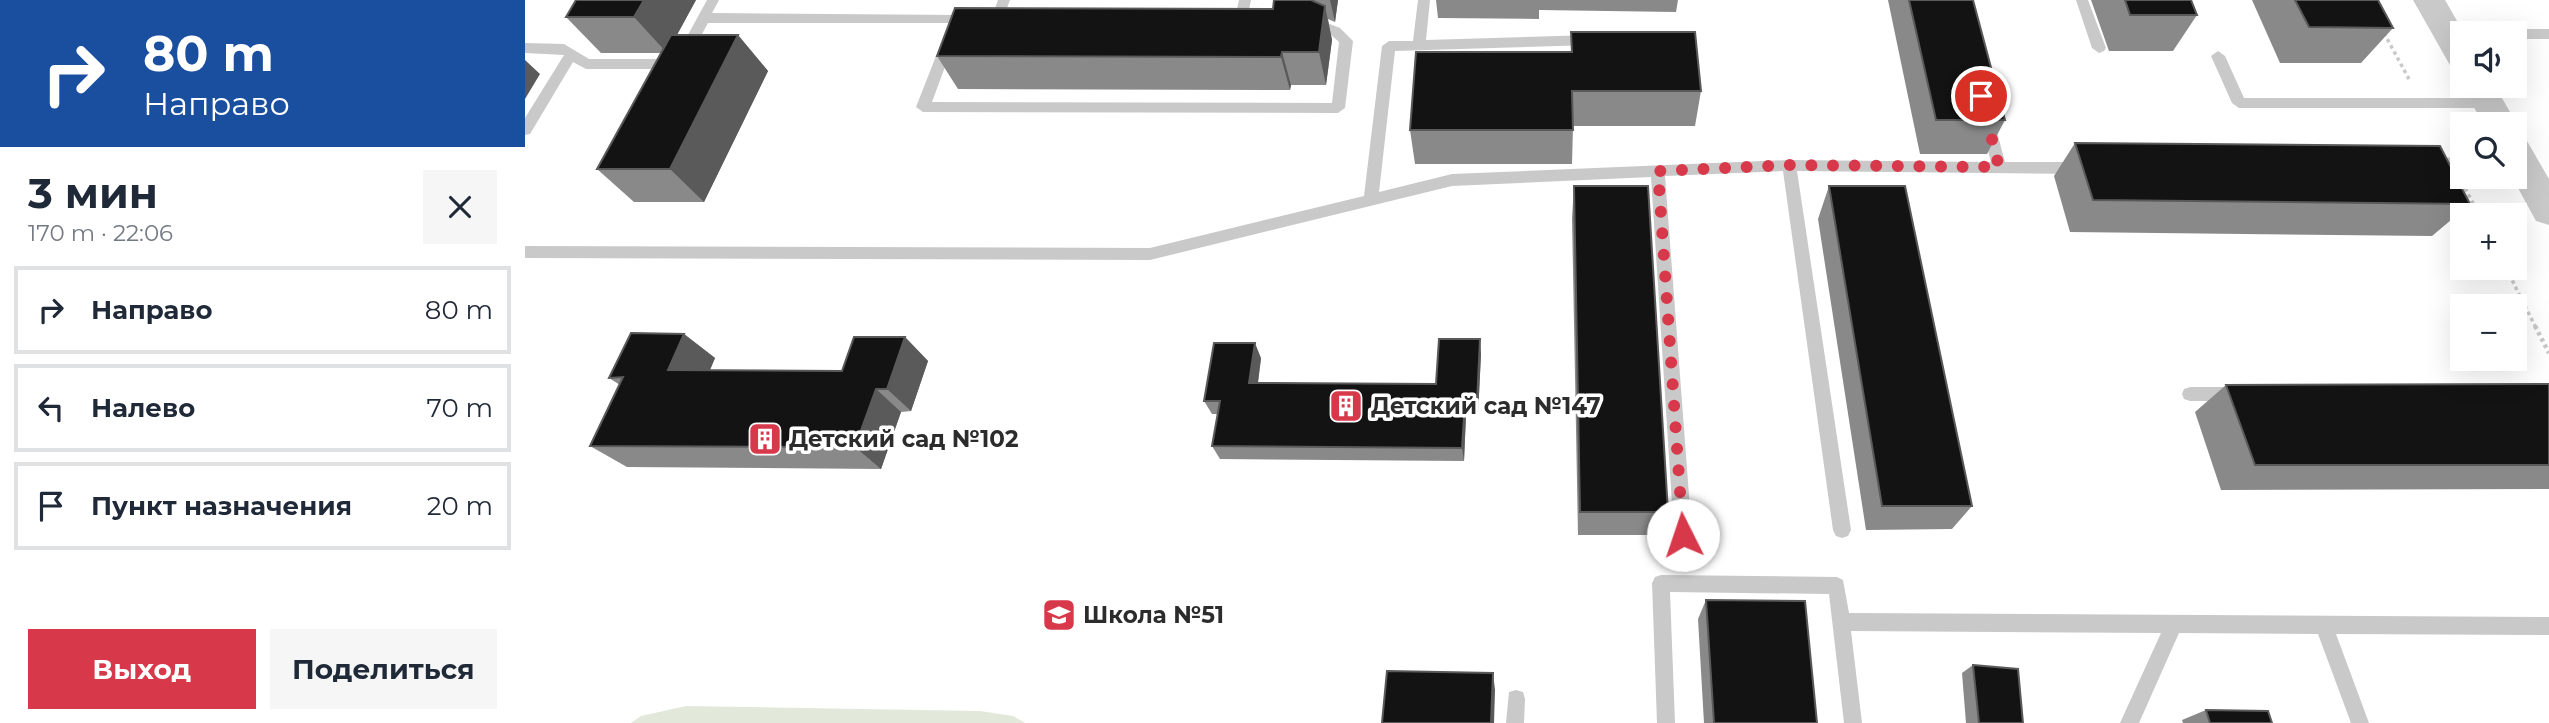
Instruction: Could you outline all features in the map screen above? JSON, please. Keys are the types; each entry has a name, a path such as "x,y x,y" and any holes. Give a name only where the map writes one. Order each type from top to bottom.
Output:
{"street":[{"path":"2429,0 2450,30"},
{"path":"2527,172 2549,211"}],"lane":[{"path":"525,48 564,48 586,64 686,64 713,0"},
{"path":"1004,0 984,18 923,107 1338,108 1346,41 1335,31 1304,19"},
{"path":"1240,19 1245,0"},
{"path":"1419,45 1424,0"},
{"path":"2082,0 2099,48"},
{"path":"704,18 984,18"},
{"path":"2527,34 2549,34"},
{"path":"1371,200 1389,46 1595,39"},
{"path":"525,130 571,54"},
{"path":"2218,56 2239,103 2488,104"},
{"path":"1983,103 1999,167"},
{"path":"2414,169 2450,162"},
{"path":"525,253 1150,254 1452,180 1790,165 2096,168"},
{"path":"1790,165 1842,530"},
{"path":"1658,171 1683,535"},
{"path":"2190,394 2259,395"},
{"path":"1666,723 1661,583 1837,586 1853,723"},
{"path":"1841,622 2549,626"},
{"path":"2129,723 2174,624"},
{"path":"2323,625 2360,723"},
{"path":"1515,723 1516,699"}],"path":[{"path":"2512,280 2549,353"}],"green space":[{"path":"686,706 980,711 1013,716 1025,723 631,723 641,716"}],"building":[{"path":"576,0 644,0 634,17 566,17"},
{"path":"1274,0 1311,0 1325,6 1319,52 1282,52 1281,57 937,56 955,8 1273,9"},
{"path":"1909,0 1973,0 2005,120 1936,120"},
{"path":"2125,0 2191,0 2197,15 2130,15"},
{"path":"2295,0 2378,0 2393,28 2309,27"},
{"path":"1571,32 1695,32 1701,91 1572,91 1573,130 1410,130 1416,52 1572,52"},
{"path":"671,35 738,35 670,169 597,169"},
{"path":"2075,143 2440,146 2450,165 2450,189 2462,189 2469,203 2450,204 2093,200"},
{"path":"1574,186 1648,186 1668,512 1580,512"},
{"path":"1829,186 1905,186 1972,506 1882,506"},
{"path":"631,333 684,334 668,370 842,371 854,337 905,337 887,389 876,389 855,447 590,446 623,377 609,378"},
{"name":"Детский сад №147","path":"1439,339 1480,339 1477,402 1465,402 1462,448 1212,446 1220,401 1204,401 1214,343 1255,343 1249,383 1436,384"},
{"path":"2549,384 2549,465 2255,465 2226,385"},
{"path":"1706,600 1805,601 1817,723 1714,723"},
{"path":"1973,665 2018,669 2023,723 1979,723"},
{"path":"1387,671 1493,673 1491,723 1382,723"},
{"path":"2206,710 2268,711 2272,723 2210,723"}],"place":[{"name":"Детский сад №147","path":"1346,406"},
{"name":"Детский сад №102","path":"765,439"},
{"name":"Школа №51","path":"1059,615"}],"route":[{"path":"1683,535 1658,171 1790,165 1999,167 1981,96"}]}
